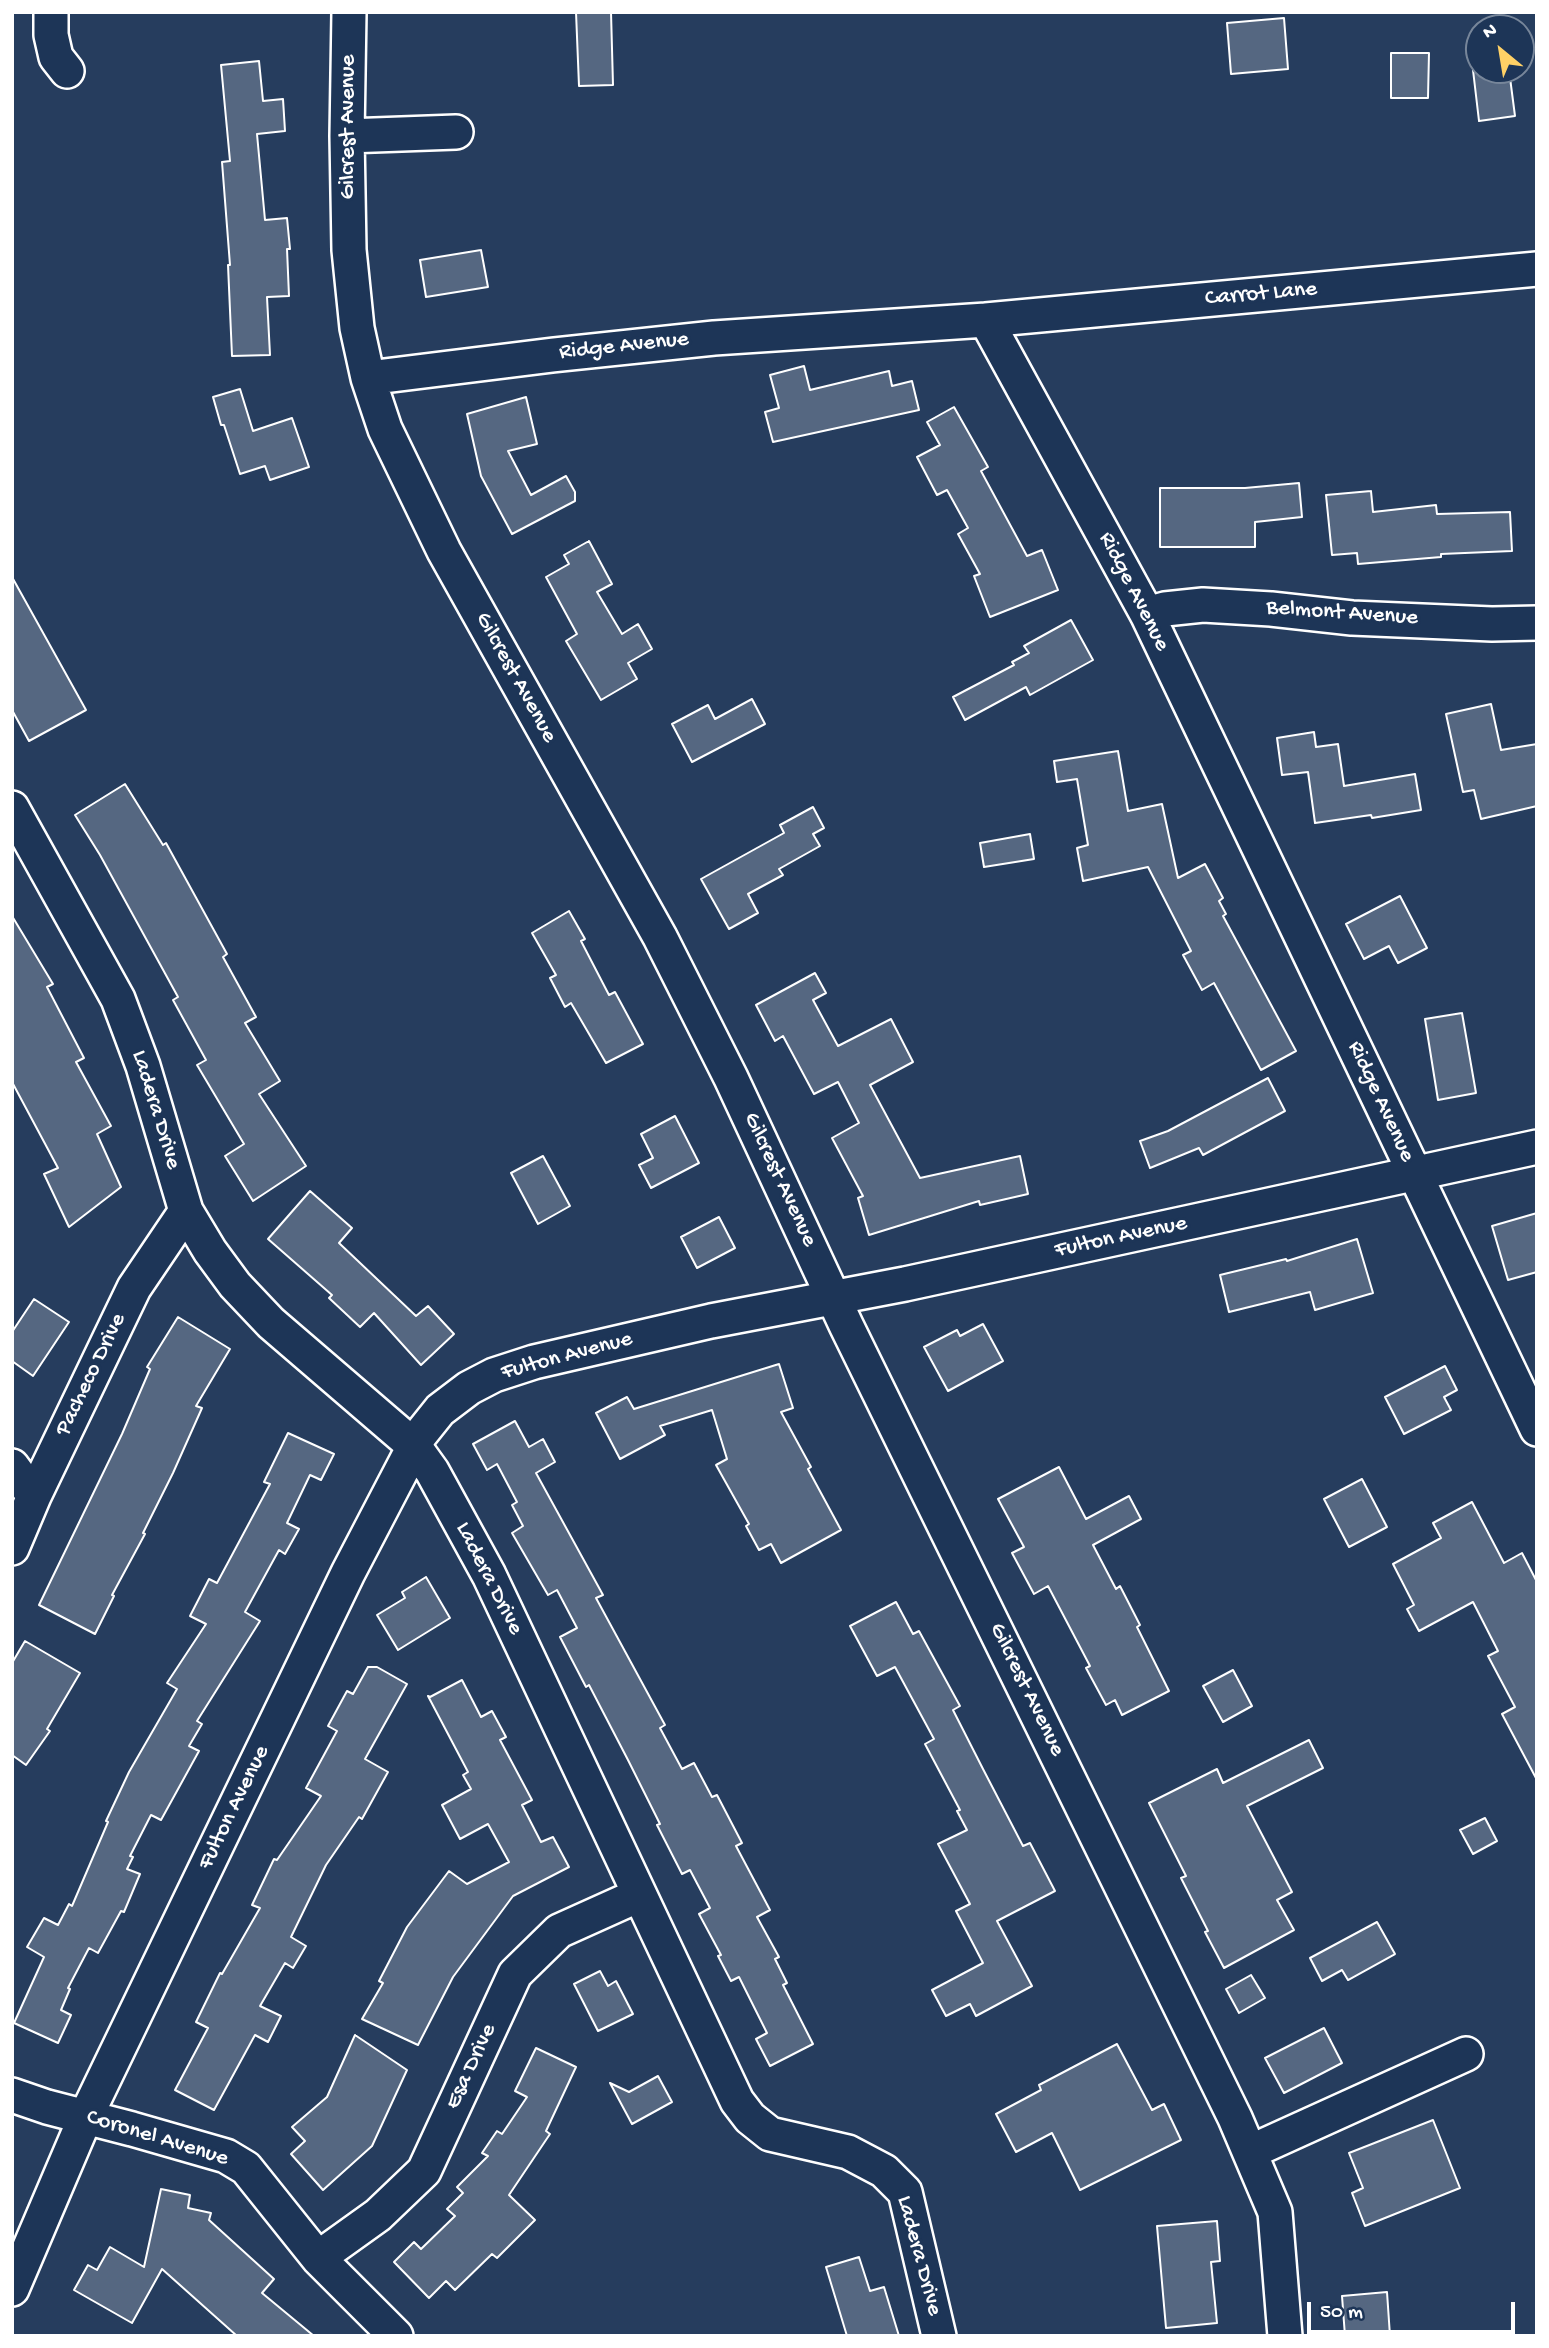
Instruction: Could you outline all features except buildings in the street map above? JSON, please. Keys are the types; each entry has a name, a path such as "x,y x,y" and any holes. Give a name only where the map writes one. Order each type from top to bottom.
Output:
{"street":[{"path":"51,12 51,35 56,57 67,71"},
{"name":"Gilcrest Avenue","path":"349,12 349,250 357,328 368,378 385,429 443,551 660,937 731,1078 833,1297 1229,2105 1275,2212 1285,2336"},
{"path":"347,136 456,132"},
{"name":"Carrot Lane","path":"986,320 1537,269"},
{"name":"Ridge Avenue","path":"368,378 701,340 986,320 1147,614 1537,1429"},
{"name":"Belmont Avenue","path":"1147,614 1165,609 1214,606 1352,618 1492,624 1537,623"},
{"name":"Ladera Drive","path":"12,808 118,999 143,1066 186,1211 235,1285 271,1323 414,1446 432,1471 489,1575 737,2101 750,2118 770,2134 848,2152 884,2171 905,2192 939,2336"},
{"name":"Fulton Avenue","path":"12,2289 86,2116 348,1573 414,1446 440,1410 469,1388 494,1375 534,1362 673,1330 918,1281 1537,1147"},
{"name":"Pacheco Drive","path":"12,1548 34,1496 134,1288 186,1211"},
{"path":"12,1466 34,1496"},
{"name":"Esa Drive","path":"318,2258 378,2215 424,2171 515,1974 559,1931 639,1895"},
{"path":"1250,2152 1466,2054"},
{"name":"Coronel Avenue","path":"12,2095 216,2153 246,2168 318,2258 396,2336"}]}
